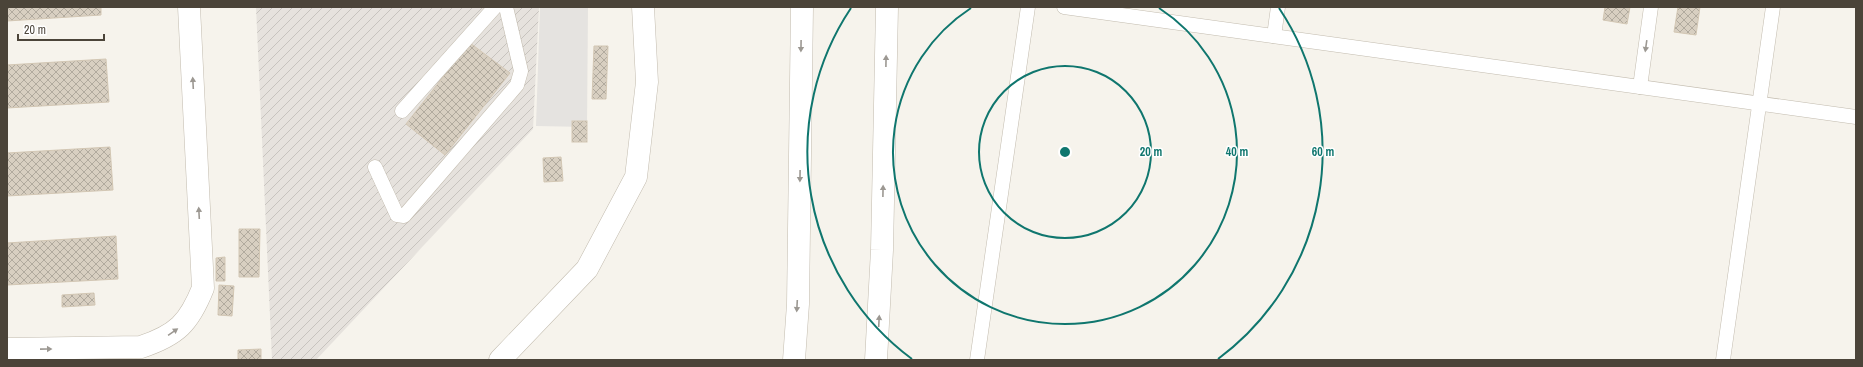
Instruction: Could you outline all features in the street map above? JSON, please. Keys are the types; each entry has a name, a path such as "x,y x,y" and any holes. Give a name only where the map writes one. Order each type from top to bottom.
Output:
{"street":[{"path":"7,349 141,347 162,340 181,327 194,309 203,288 189,7"},
{"path":"500,360 586,269 636,177 647,82 644,7"},
{"path":"794,360 798,288 802,7"},
{"path":"876,360 882,250 887,7"}],"lane":[{"path":"402,111 495,7"},
{"path":"375,166 397,215 404,216 516,86 521,71 506,7"},
{"path":"977,360 1028,7"},
{"path":"1064,7 1856,117"},
{"path":"1274,36 1278,7"},
{"path":"1640,87 1651,7"},
{"path":"1723,360 1773,7"}],"shaded area":[{"path":"256,7 539,7 533,129 316,360 272,360"},
{"path":"540,7 588,7 587,127 536,126"}],"building":[{"path":"7,7 101,7 101,15 7,21"},
{"path":"1605,7 1630,7 1627,24 1603,20"},
{"path":"1678,7 1700,7 1696,35 1674,32"},
{"path":"470,43 510,73 445,155 406,124"},
{"path":"594,46 608,46 606,99 592,99"},
{"path":"106,59 109,102 7,108 7,65"},
{"path":"572,121 587,121 587,142 572,142"},
{"path":"110,147 113,190 7,196 7,153"},
{"path":"561,157 563,181 544,182 543,158"},
{"path":"239,229 260,229 259,277 239,277"},
{"path":"116,236 118,279 7,285 7,243"},
{"path":"225,257 225,281 216,281 216,258"},
{"path":"219,285 234,286 232,316 218,315"},
{"path":"94,293 95,305 62,307 62,295"},
{"path":"261,349 261,360 238,360 238,350"}]}
